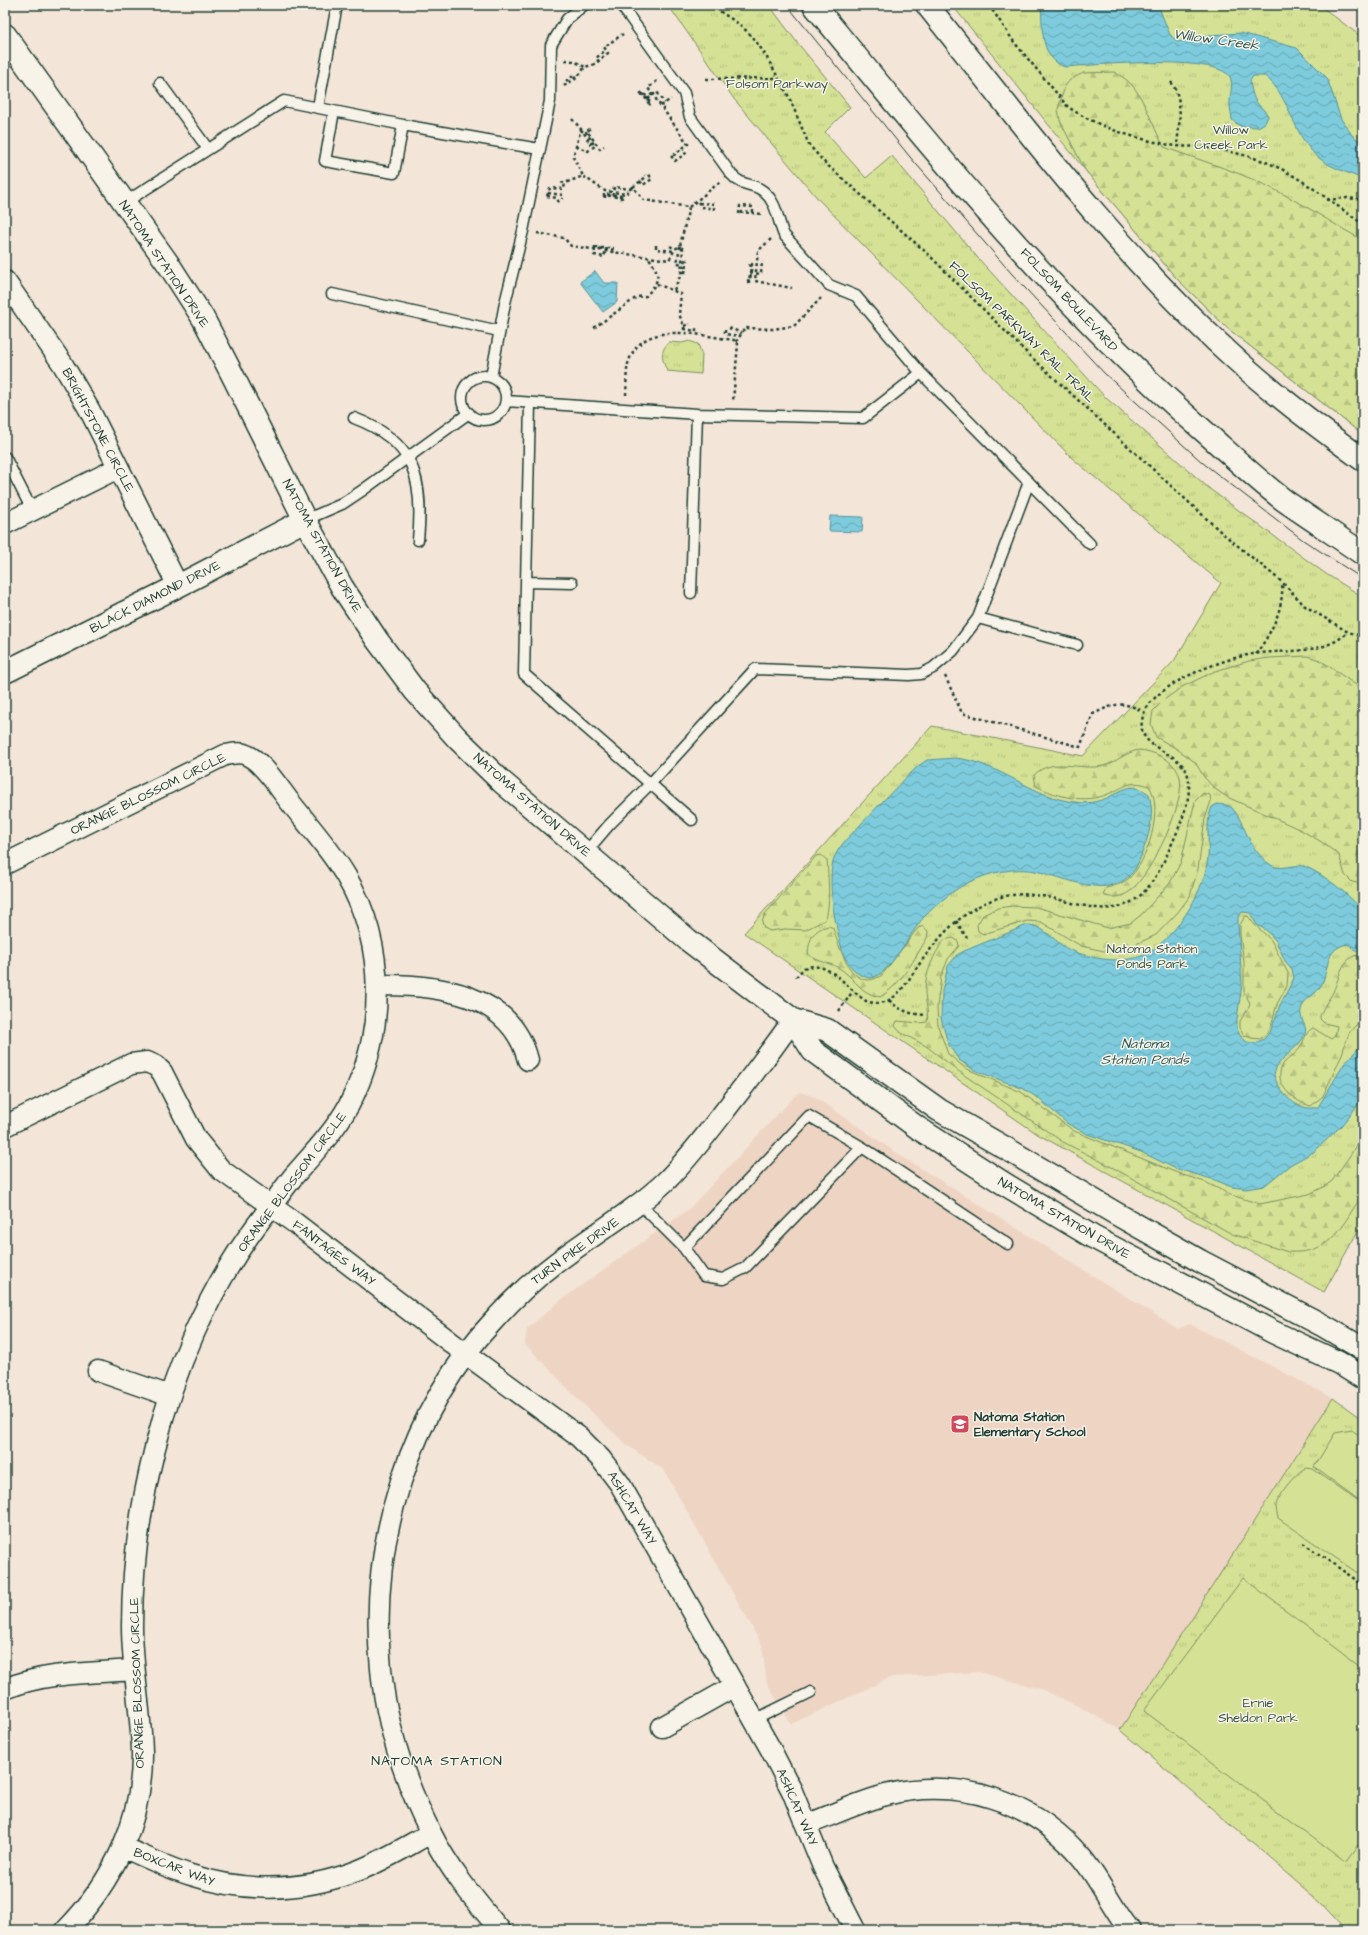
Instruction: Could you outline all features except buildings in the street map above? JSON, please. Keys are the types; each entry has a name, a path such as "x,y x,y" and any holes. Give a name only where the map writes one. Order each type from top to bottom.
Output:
{"street":[{"name":"FOLSOM BOULEVARD","path":"814,5 918,132 1020,249 1092,326 1152,386 1284,500 1363,554"},
{"path":"927,5 1040,147 1164,290 1229,354 1297,410 1363,460"},
{"name":"NATOMA STATION DRIVE","path":"5,35 169,265 202,318 232,374 305,520 342,588 377,640 416,691 457,738 502,782 688,940 793,1020 813,1051 918,1128 1003,1183 1100,1241 1273,1332 1339,1363 1363,1378"},
{"name":"BRIGHTSTONE CIRCLE","path":"5,281 62,363 89,409 178,586"},
{"path":"5,524 118,468"},
{"name":"BLACK DIAMOND DRIVE","path":"5,672 178,586 305,520"},
{"name":"ORANGE BLOSSOM CIRCLE","path":"5,864 225,755 237,753 248,755 273,780 327,849 346,876 360,905 370,935 377,985 376,1016 371,1047 361,1078 350,1102 330,1134 289,1182 253,1230 229,1267 206,1309 186,1354 170,1396 148,1475 138,1530 134,1578 132,1627 134,1670 142,1750 137,1800 123,1847 109,1875 90,1903 66,1930"},
{"path":"377,985 408,984 438,989 486,1004 504,1016 516,1030 525,1047 528,1060"},
{"name":"NATOMA STATION DRIVE","path":"793,1020 826,1030 939,1110 1007,1148 1115,1214 1200,1261 1324,1326 1363,1349"},
{"name":"TURN PIKE DRIVE","path":"500,1930 473,1899 446,1860 431,1833 411,1790 403,1768 385,1699 380,1668 378,1621 381,1574 388,1527 399,1489 418,1437 439,1395 466,1354 495,1318 528,1286 553,1265 640,1203 666,1180 699,1146 793,1020"},
{"name":"FANTAGES WAY","path":"5,1126 125,1066 147,1062 156,1066 162,1072 190,1128 208,1155 221,1170 272,1206 466,1354"},
{"name":"ASHCAT WAY","path":"466,1354 578,1437 601,1459 620,1484 735,1686 789,1785 823,1867 855,1930"},
{"path":"98,1371 170,1396"},
{"path":"5,1689 19,1683 51,1676 134,1670"},
{"path":"662,1727 735,1686"},
{"path":"806,1825 884,1796 903,1791 943,1789 982,1794 1019,1808 1037,1818 1068,1843 1093,1873 1130,1930"},
{"name":"BOXCAR WAY","path":"123,1847 189,1875 219,1884 250,1888 282,1889 313,1885 358,1871 431,1833"}],"lane":[{"path":"318,108 337,5"},
{"path":"492,377 499,331 523,231 550,101 551,45 567,19 584,5"},
{"path":"621,5 684,93 690,117 731,174 737,181 763,191 776,207 784,236 832,286 856,296 921,374 1090,544"},
{"path":"160,83 208,149"},
{"path":"124,202 284,101 539,150"},
{"path":"334,111 325,161 394,173 403,125"},
{"path":"332,294 499,331"},
{"path":"506,401 530,404 697,414 863,418 921,374"},
{"path":"478,377 492,377 502,385 505,391 506,401 502,411 491,419 477,418 468,413 463,404 462,397 467,384 478,377"},
{"path":"530,404 524,674 692,820"},
{"path":"305,520 342,504 468,413"},
{"path":"691,593 697,414"},
{"path":"354,418 371,424 388,435 408,456 419,486 421,513 418,540"},
{"path":"5,457 32,510"},
{"path":"586,852 609,825 651,783 755,669 909,675 921,674 953,651 978,618 1029,482"},
{"path":"526,582 572,583"},
{"path":"978,618 1077,645"},
{"path":"684,1248 809,1116 862,1147 1008,1244"},
{"path":"640,1203 684,1248 704,1276 723,1279 745,1268 862,1147"},
{"path":"754,1720 811,1692"}],"path":[{"name":"FOLSOM PARKWAY RAIL TRAIL","path":"710,5 740,24 753,37 766,56 789,97 809,146 826,164 928,254 1026,352 1221,532 1282,582 1306,606 1348,632 1363,636"},
{"path":"989,5 1014,42 1068,107 1079,114 1133,137 1177,146 1200,147 1259,159 1294,177 1363,224"},
{"path":"566,82 573,76 574,80 585,67 599,61 596,58 606,50 604,47 613,41"},
{"path":"669,72 648,88 688,144 683,149 672,155 674,161 686,153 683,149"},
{"path":"706,79 778,78"},
{"path":"1170,82 1175,88 1179,99 1180,118 1177,146"},
{"path":"641,95 643,92 651,103 648,104"},
{"path":"647,99 657,92 665,103"},
{"path":"647,99 652,94"},
{"path":"572,119 596,145 588,151 576,146"},
{"path":"581,129 573,157 583,176 605,191 622,198 621,200"},
{"path":"590,129 587,131 600,149 604,146"},
{"path":"587,134 590,144 594,141"},
{"path":"604,197 605,195 626,194 640,181 646,177 647,174 652,179 643,185 640,181"},
{"path":"613,194 614,187 632,188 644,200 689,207 731,174"},
{"path":"559,182 565,183 583,176"},
{"path":"548,194 550,188 564,189 565,183"},
{"path":"530,192 563,195 562,199"},
{"path":"548,194 557,198 559,203"},
{"path":"1327,200 1347,198 1363,200"},
{"path":"698,201 702,207 709,208 709,210"},
{"path":"698,201 714,204 714,210"},
{"path":"739,214 740,206 753,207 753,213"},
{"path":"684,265 677,263 689,207"},
{"path":"781,229 758,251 755,281 792,288"},
{"path":"523,231 564,238 571,246 595,250 612,250 613,248"},
{"path":"656,245 656,249 675,250"},
{"path":"596,246 595,248 669,260 675,250 680,246"},
{"path":"670,246 675,250"},
{"path":"595,250 594,255 604,257 606,250"},
{"path":"594,328 637,297 646,296 656,284 658,271 649,257"},
{"path":"685,273 685,258 687,259"},
{"path":"751,272 761,274 762,261 758,261"},
{"path":"747,281 749,282 751,272 751,266 748,264"},
{"path":"674,290 684,265"},
{"path":"751,272 756,272"},
{"path":"656,284 681,294 679,314 684,328 684,334"},
{"path":"736,342 745,328 773,329 794,326 832,286"},
{"path":"684,328 690,324"},
{"path":"684,328 696,330 696,326"},
{"path":"729,328 742,332"},
{"path":"726,330 725,334 740,336"},
{"path":"626,409 628,366 630,358 638,345 657,334 684,334 734,340 738,344 732,415"},
{"path":"1256,654 1269,634 1279,613 1283,594 1282,582"},
{"path":"796,977 804,968 820,967 831,972 853,991 869,1002 877,1004 888,1000 897,993 935,942 956,921 980,905 1008,896 1034,895 1089,907 1110,909 1131,904 1146,891 1155,878 1177,831 1188,798 1190,786 1187,773 1181,763 1145,738 1141,728 1144,712 1156,697 1183,678 1240,657 1323,647 1335,643 1348,632"},
{"path":"939,662 962,713 1080,747 1093,714 1118,703 1131,705 1144,712"},
{"path":"956,921 968,938"},
{"path":"839,1011 853,991"},
{"path":"888,1000 897,1008 907,1012 926,1015"},
{"path":"1303,1543 1359,1582 1363,1581"},
{"path":"1363,1600 1360,1604 1363,1606"}],"shaded area":[{"name":"Natoma Station Elementary School","path":"800,1092 815,1097 901,1156 1178,1329 1190,1324 1333,1398 1120,1730 1082,1708 1041,1689 979,1672 892,1677 791,1724 767,1683 762,1645 664,1470 628,1446 582,1403 525,1344 527,1329 561,1300 689,1209"}],"green space":[{"name":"Natoma Station Ponds Park","path":"668,5 769,5 796,41 850,107 825,132 866,178 892,156 977,257 1105,397 1211,490 1326,574 1363,597 1363,1222 1324,1292 1039,1135 744,933 932,726 1083,756 1174,661 1221,583 1073,459 819,200 734,99"},
{"name":"Willow Creek Park","path":"952,5 1319,5 1363,38 1363,435 1227,328 1177,279 1085,170"},
{"path":"1114,72 1130,83 1135,89 1164,147 1239,174 1269,187 1293,199 1363,240 1363,435 1227,328 1177,279 1085,170 1060,121 1058,109 1065,86 1070,80 1083,73"},
{"path":"689,341 698,344 702,355 701,374 667,371 662,356 666,346 669,342 682,343"},
{"path":"1307,656 1320,660 1363,690 1363,884 1352,882 1345,875 1339,855 1320,841 1299,829 1227,797 1215,789 1204,777 1195,762 1177,749 1156,737 1151,724 1153,711 1164,700 1182,687 1215,671 1249,661 1269,658"},
{"path":"1139,750 1150,752 1162,757 1176,769 1179,774 1181,785 1178,800 1166,836 1157,854 1138,884 1123,895 1116,897 1106,896 1103,895 1106,888 1115,886 1128,879 1142,861 1152,834 1154,820 1155,807 1153,795 1149,786 1137,783 1128,785 1099,797 1081,799 1062,796 1036,786 1034,775 1041,769 1050,766 1067,765 1094,767 1108,765 1129,753"},
{"path":"1203,793 1210,795 1211,801 1205,819 1198,869 1190,896 1178,912 1156,935 1134,945 1104,951 1081,946 1041,922 1027,921 983,934 978,931 977,925 983,915 998,908 1012,906 1036,907 1108,928 1131,923 1142,914 1170,883 1181,862 1195,801"},
{"path":"821,855 827,860 828,873 829,900 825,920 805,930 785,929 770,931 764,928 762,922 765,914 816,856"},
{"path":"1245,916 1248,916 1254,924 1271,940 1288,973 1287,986 1277,1004 1271,1026 1267,1033 1260,1039 1251,1038 1244,1035 1240,1028 1240,1021 1250,1003 1244,992 1244,962 1240,935 1240,925"},
{"path":"829,926 833,928 839,947 849,967 855,974 863,979 872,980 882,975 918,928 923,926 928,931 927,938 907,970 895,986 880,997 863,990 838,967 816,959 808,954 809,944 816,932"},
{"path":"953,938 958,941 959,946 948,959 941,977 937,1007 938,1026 948,1054 965,1068 1021,1092 1074,1131 1180,1174 1205,1182 1231,1195 1260,1204 1309,1194 1324,1187 1332,1181 1351,1154 1363,1132 1364,1183 1362,1193 1341,1228 1334,1236 1319,1247 1300,1252 1288,1252 1232,1234 1108,1165 1063,1142 961,1073 926,1046 900,1032 895,1026 897,1021 920,1023 927,1022 928,1014 925,984 928,971 944,940"},
{"path":"1356,955 1362,965 1364,993 1363,1017 1349,1033 1341,1057 1323,1096 1311,1106 1304,1104 1291,1096 1286,1090 1282,1084 1280,1070 1284,1063 1300,1048 1311,1029 1313,1028 1331,1039 1335,1036 1337,1026 1324,1023 1320,1019 1320,1016 1335,988 1343,966 1350,958"},
{"name":"Ernie Sheldon Park","path":"1333,1398 1363,1420 1363,1930 1347,1930 1320,1901 1120,1730"},
{"path":"1352,1430 1363,1438 1363,1503 1314,1467 1335,1433"},
{"path":"1307,1468 1313,1469 1363,1504 1363,1574 1356,1572 1278,1518 1276,1505 1278,1501 1294,1478"},
{"path":"1243,1578 1363,1668 1363,1838 1345,1862 1144,1711"}],"water":[{"name":"Willow Creek","path":"1041,5 1158,5 1170,35 1178,42 1210,35 1241,33 1297,48 1327,78 1341,119 1352,135 1363,144 1363,179 1329,165 1310,149 1297,128 1281,95 1265,76 1253,76 1250,81 1252,93 1258,105 1266,112 1268,116 1265,123 1258,127 1240,126 1232,120 1230,107 1230,77 1220,70 1203,65 1179,63 1126,63 1065,67 1051,56 1047,49 1044,41"},
{"path":"595,271 604,283 618,283 617,302 603,312 580,282"},
{"path":"830,516 863,517 862,532 829,531"},
{"path":"955,758 986,766 1045,794 1079,803 1099,801 1127,788 1132,787 1143,790 1149,794 1151,801 1151,821 1139,862 1125,880 1112,885 1099,886 1084,884 1041,872 1028,870 1002,871 969,882 947,896 924,917 885,970 878,976 871,978 861,975 852,968 846,959 842,950 837,929 831,889 832,865 835,856 847,839 917,767 927,760"},
{"name":"Natoma Station Ponds","path":"1217,804 1227,805 1232,808 1254,848 1266,862 1274,867 1303,866 1318,873 1336,886 1359,906 1363,912 1363,952 1358,952 1348,944 1340,946 1334,950 1328,961 1320,987 1306,1000 1302,1006 1301,1016 1306,1031 1305,1034 1298,1045 1279,1063 1274,1075 1280,1088 1290,1100 1303,1107 1318,1107 1344,1064 1363,1043 1363,1097 1342,1125 1315,1151 1290,1165 1264,1186 1246,1189 1232,1187 1215,1180 1174,1168 1141,1152 1087,1134 1068,1124 1039,1099 1024,1089 974,1070 959,1060 948,1044 941,1018 942,991 948,966 957,955 1027,925 1038,927 1068,949 1103,959 1123,960 1136,958 1148,953 1158,946 1178,926 1200,889 1207,864 1208,820 1212,807","holes":["1242,912 1250,913 1257,925 1266,930 1276,941 1285,961 1292,969 1294,978 1280,1005 1271,1030 1264,1039 1255,1043 1247,1042 1241,1037 1237,1029 1242,984 1238,917"]}],"tram line":[{"path":"787,5 910,157 1012,274 1104,373 1203,463 1303,540 1363,579"}],"place":[{"name":"Natoma Station Elementary School","path":"960,1424"}],"district":[{"name":"NATOMA STATION","path":"437,1761"}],"park label":[{"name":"Folsom Parkway","path":"777,84"}]}
